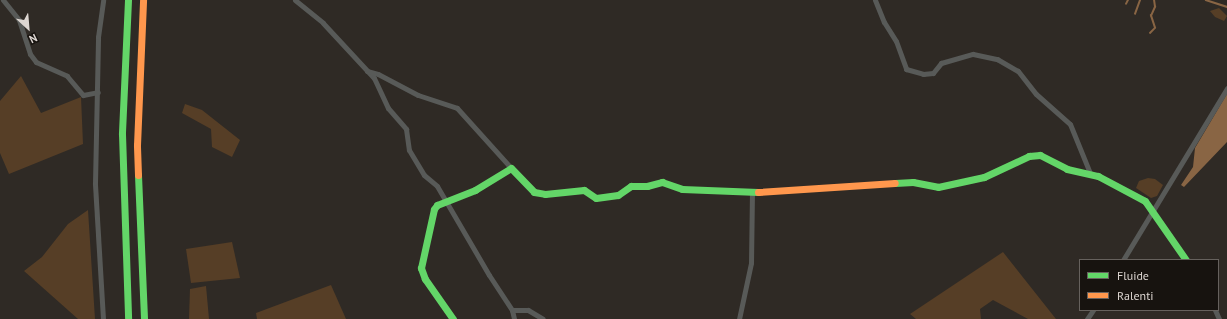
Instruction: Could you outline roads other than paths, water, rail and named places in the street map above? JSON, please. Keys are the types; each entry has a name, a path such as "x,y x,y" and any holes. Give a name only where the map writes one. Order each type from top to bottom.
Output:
{"main road":[{"path":"128,0 122,134 128,319"},
{"path":"143,0 137,145 144,319"},
{"path":"453,319 425,279 421,268 434,209 437,205 475,190 511,168 534,192 545,194 584,190 596,198 618,195 631,186 647,186 662,182 682,190 781,193 913,182 938,187 995,174 1034,154 1040,155 1067,169 1090,173 1145,200 1185,259"}],"street":[{"path":"3,0 19,20 30,54 36,62 67,76 83,95 98,92"},
{"path":"103,0 98,37 95,190 103,319"},
{"path":"295,0 323,24 374,78 388,108 406,129 409,150 424,175 437,186 512,310 514,319"},
{"path":"875,0 884,22 896,41 906,70 923,74 933,73 941,63 973,54 996,59 1018,71 1036,94 1070,124 1090,173"},
{"path":"366,71 378,74 418,95 457,108 511,168"},
{"path":"1124,259 1227,88"},
{"path":"739,319 751,263 752,192"},
{"path":"512,310 528,310 543,319"}],"waterway":[{"path":"1126,4 1128,0"},
{"path":"1135,14 1140,0"},
{"path":"1150,33 1155,28 1151,16 1155,7 1154,0"},
{"path":"1206,0 1227,7"}]}
